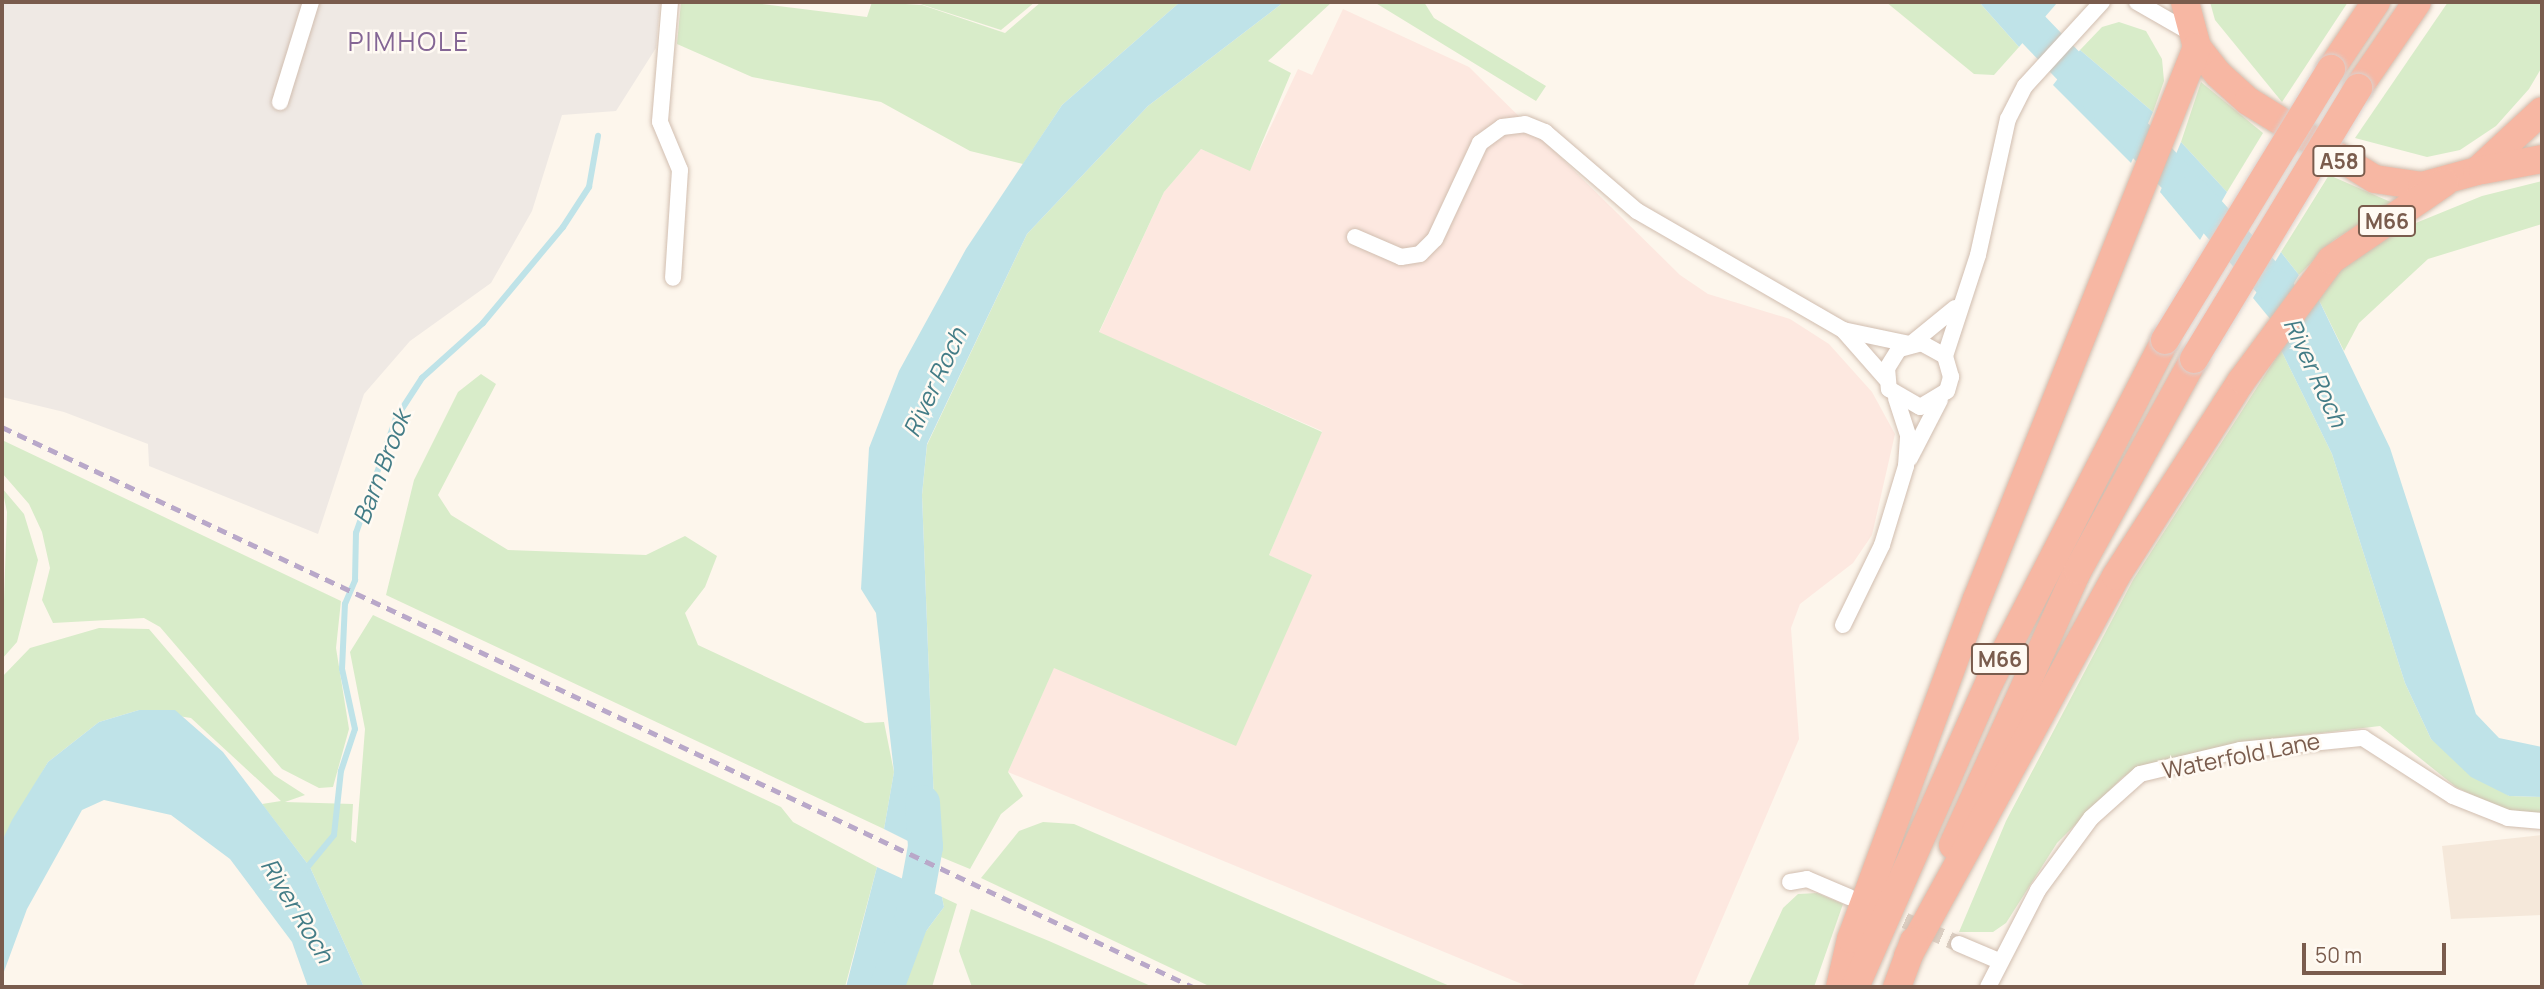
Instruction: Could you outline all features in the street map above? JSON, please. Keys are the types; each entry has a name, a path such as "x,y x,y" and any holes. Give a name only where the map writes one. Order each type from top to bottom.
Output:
{"highway":[{"path":"2185,2 2194,40"},
{"name":"M66","path":"1855,987 1990,681 2165,340 2330,69 2376,2"},
{"name":"M66","path":"1897,987 2031,665 2194,359 2358,88 2417,2"},
{"name":"M66","path":"1840,987 1851,940 1978,599 2130,228 2185,85 2194,40"},
{"name":"A58","path":"2194,40 2248,101 2352,169 2397,184 2444,183 2477,171 2542,159"},
{"name":"A58","path":"2477,171 2542,111"},
{"name":"M66","path":"1908,956 2116,576 2242,380 2331,260 2444,183"}],"street":[{"path":"280,102 311,2"},
{"path":"670,2 660,122 680,170 673,278"},
{"path":"2137,2 2194,40"},
{"path":"1944,356 1956,307 1978,255 2008,119 2025,86 2098,6"},
{"path":"1355,237 1401,257 1420,254 1434,239 1480,143 1502,127 1525,124 1545,132 1637,211 1843,330 1933,346 1944,356 1951,377 1906,466 1882,545 1843,625"},
{"path":"1886,379 1891,358 1956,307"},
{"path":"1843,330 1886,379 1896,398 1908,435 1906,466"},
{"path":"1896,398 1920,407 1940,399"},
{"name":"Waterfold Lane","path":"1988,987 1999,961 2038,890 2091,818 2140,774 2240,750 2362,738 2454,796 2508,818 2542,821"},
{"path":"1790,882 1807,879 1849,897"},
{"path":"1959,944 1999,961"}],"shaded area":[{"path":"2,2 660,2 656,48 616,111 562,115 532,211 491,283 410,341 364,394 318,534 149,466 148,444 64,412 2,397"},
{"path":"1343,9 1469,67 1680,275 1708,294 1790,319 1829,344 1872,392 1895,434 1872,535 1853,563 1800,604 1791,628 1799,739 1693,987 1529,987 1008,772 1054,667 1311,575 1269,555 1322,431 1099,333 1164,192 1201,149 1250,170 1298,69 1312,75"},
{"path":"2542,835 2542,915 2451,919 2442,846"}],"green space":[{"path":"681,2 747,2 867,17 872,2 922,5 1005,33 1041,2 1180,2 1062,105 1023,164 970,151 881,102 752,77 677,44"},
{"path":"914,2 1035,2 1001,30"},
{"path":"1284,2 1332,2 1268,61 1291,73 1250,171 1201,149 1164,192 1099,332 1322,432 1269,555 1312,575 1236,746 1054,668 1008,772 1023,796 1001,814 970,869 936,855 922,495 927,445 1027,234 1148,106"},
{"path":"1374,2 1424,2 1434,18 1546,86 1536,101"},
{"path":"1886,2 1979,2 2019,47 1994,75 1974,74"},
{"path":"2210,2 2348,2 2282,102 2215,20"},
{"path":"2448,2 2542,2 2542,67 2529,89 2496,126 2460,150 2427,157 2355,138"},
{"path":"2119,22 2146,31 2162,59 2164,81 2153,112 2080,50 2102,27"},
{"path":"2201,82 2263,133 2227,192 2181,142"},
{"path":"2329,175 2393,203 2334,240 2299,275 2281,252"},
{"path":"2542,181 2542,224 2428,259 2359,323 2344,351 2317,296 2335,273 2379,238 2482,196"},
{"path":"2281,350 2332,454 2405,683 2431,739 2509,796 2542,797 2542,817 2496,807 2456,787 2380,726 2252,741 2153,763 2123,777 2057,843 2006,923 1993,932 1959,932 2006,821 2133,580"},
{"path":"481,374 496,384 438,495 451,515 508,550 646,555 685,536 717,556 705,587 685,613 698,645 865,723 884,722 894,772 884,829 386,595 414,480 458,392"},
{"path":"2,440 341,601 336,648 349,729 333,787 319,788 282,769 160,627 144,618 53,623 42,600 50,568 42,532 29,504 2,473"},
{"path":"2,488 24,514 38,560 17,642 2,659 7,512"},
{"path":"373,615 781,807 793,822 877,867 845,987 364,987 310,867 262,804 281,801 191,718 139,710 99,722 48,762 2,841 2,677 30,648 99,628 149,629 274,775 305,795 285,802 353,804 351,840 356,843 365,729 350,652"},
{"path":"1043,822 1074,824 1452,987 1211,987 981,878 1019,831"},
{"path":"1817,893 1843,904 1814,987 1747,987 1783,908 1798,894"},
{"path":"942,897 957,904 932,987 903,987 909,954 944,907"},
{"path":"971,909 1153,987 972,987 959,951"}],"water":[{"path":"1180,2 1284,2 1148,106 1027,234 927,444 922,495 936,855 884,829 894,772 876,613 861,589 869,448 899,371 966,249 1062,105"},
{"path":"1979,2 2056,2 2057,3 2019,47"},
{"path":"2080,50 2153,112 2131,163 2053,85"},
{"path":"2181,142 2227,192 2200,240 2160,192"},
{"path":"2281,252 2299,275 2271,320 2253,298"},
{"path":"2317,296 2390,448 2476,714 2499,738 2542,747 2542,797 2509,796 2471,777 2431,739 2405,683 2332,454 2281,350"},
{"path":"139,710 175,710 223,752 310,867 364,987 308,987 292,942 230,859 171,815 104,800 82,810 27,909 2,977 2,841 12,820 48,762 99,722"},
{"path":"877,867 942,897 944,907 909,954 903,987 846,987"}],"waterway":[{"name":"River Roch","path":"2007,2 2191,193 2276,288 2292,318"},
{"name":"Barn Brook","path":"305,870 334,835 341,771 355,729 342,669 345,604 355,580 356,533 396,418 422,378 483,323 563,227 589,187 598,136"},
{"name":"River Roch","path":"886,987 912,917 925,846 922,802"}],"tunnel":[{"path":"1883,911 1959,944"}],"railway":[{"path":"2,427 1193,987"}],"district":[{"name":"PIMHOLE","path":"409,42"}]}
